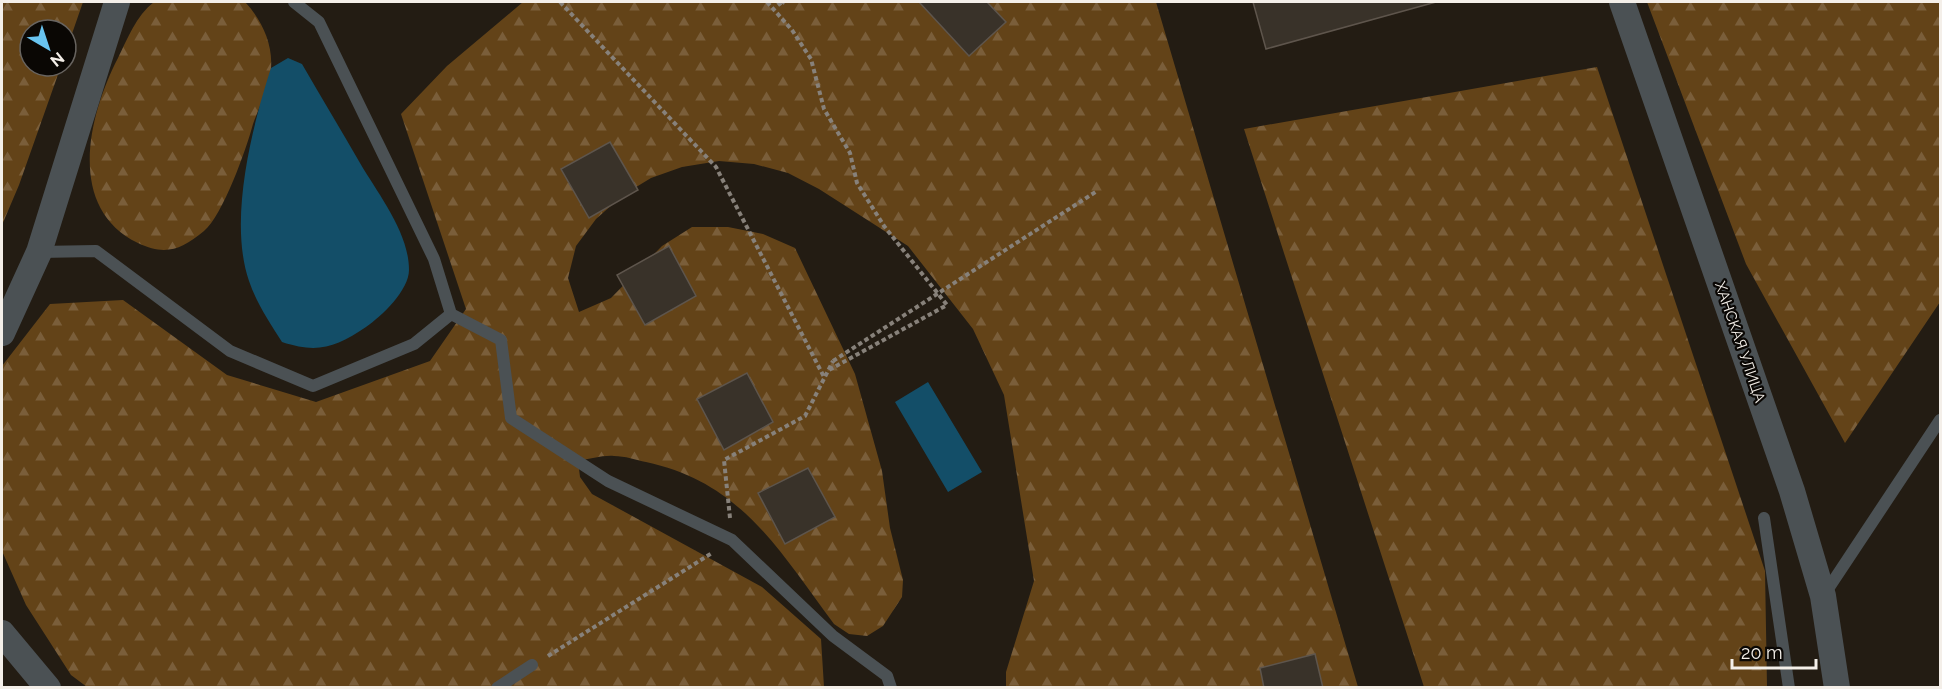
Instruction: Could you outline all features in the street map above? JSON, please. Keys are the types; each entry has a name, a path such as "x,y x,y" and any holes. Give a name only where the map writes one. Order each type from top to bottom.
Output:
{"street":[{"path":"2,333 39,252 117,2"},
{"name":"ХАНСКАЯ УЛИЦА","path":"1622,2 1792,491 1823,596 1837,687"},
{"path":"2,633 48,687"}],"lane":[{"path":"294,2 319,22 434,259 451,314 501,340 511,418 608,481 732,540 833,636 887,675 891,687"},
{"path":"39,252 96,251 230,351 314,386 414,344 451,314"},
{"path":"1823,596 1941,420"},
{"path":"1764,518 1789,687"},
{"path":"497,687 532,665"}],"path":[{"path":"560,2 716,167 825,377"},
{"path":"767,2 792,30 811,59 824,109 850,153 857,183 884,226 946,305 829,369"},
{"path":"532,665 732,540 724,460 805,416 833,361 1097,191"}],"green space":[{"path":"2,2 83,2 77,18 18,18 18,78 57,78 19,185 2,225"},
{"path":"154,2 245,2 265,32 271,59 266,89 239,165 219,211 196,238 180,247 165,250 138,243 115,227 100,207 92,184 90,159 92,133 107,81 133,28"},
{"path":"523,2 1156,2 1358,687 1006,687 1006,672 1034,581 1004,395 973,329 908,246 819,189 788,173 754,164 719,161 682,167 651,178 623,195 596,219 576,246 568,278 579,312 611,298 662,246 692,227 728,227 763,234 795,248 855,374 882,471 890,528 903,580 902,597 883,626 867,636 849,634 834,624 776,546 756,524 734,503 709,486 680,472 618,456 578,461 580,477 592,494 762,587 821,639 824,687 87,687 71,675 26,605 2,551 2,366 50,304 123,300 227,375 316,402 430,361 466,309 401,114 447,66"},
{"path":"1647,2 1940,2 1940,302 1845,443 1746,264"},
{"path":"1597,67 1765,571 1767,687 1424,687 1244,129"}],"water":[{"path":"288,58 302,64 391,214 408,256 409,270 405,286 387,309 366,327 336,344 316,348 282,342 255,297 243,257 242,202 250,145 271,68"},
{"path":"928,382 982,472 948,492 895,402"}],"building":[{"path":"919,2 987,2 1006,22 969,56"},
{"path":"1253,2 1436,2 1266,49"},
{"path":"610,142 638,190 589,218 561,169"},
{"path":"669,246 696,296 645,325 617,275"},
{"path":"747,373 773,422 724,450 697,399"},
{"path":"808,468 835,517 785,544 758,493"},
{"path":"1315,654 1323,688 1264,688 1260,668"}]}
